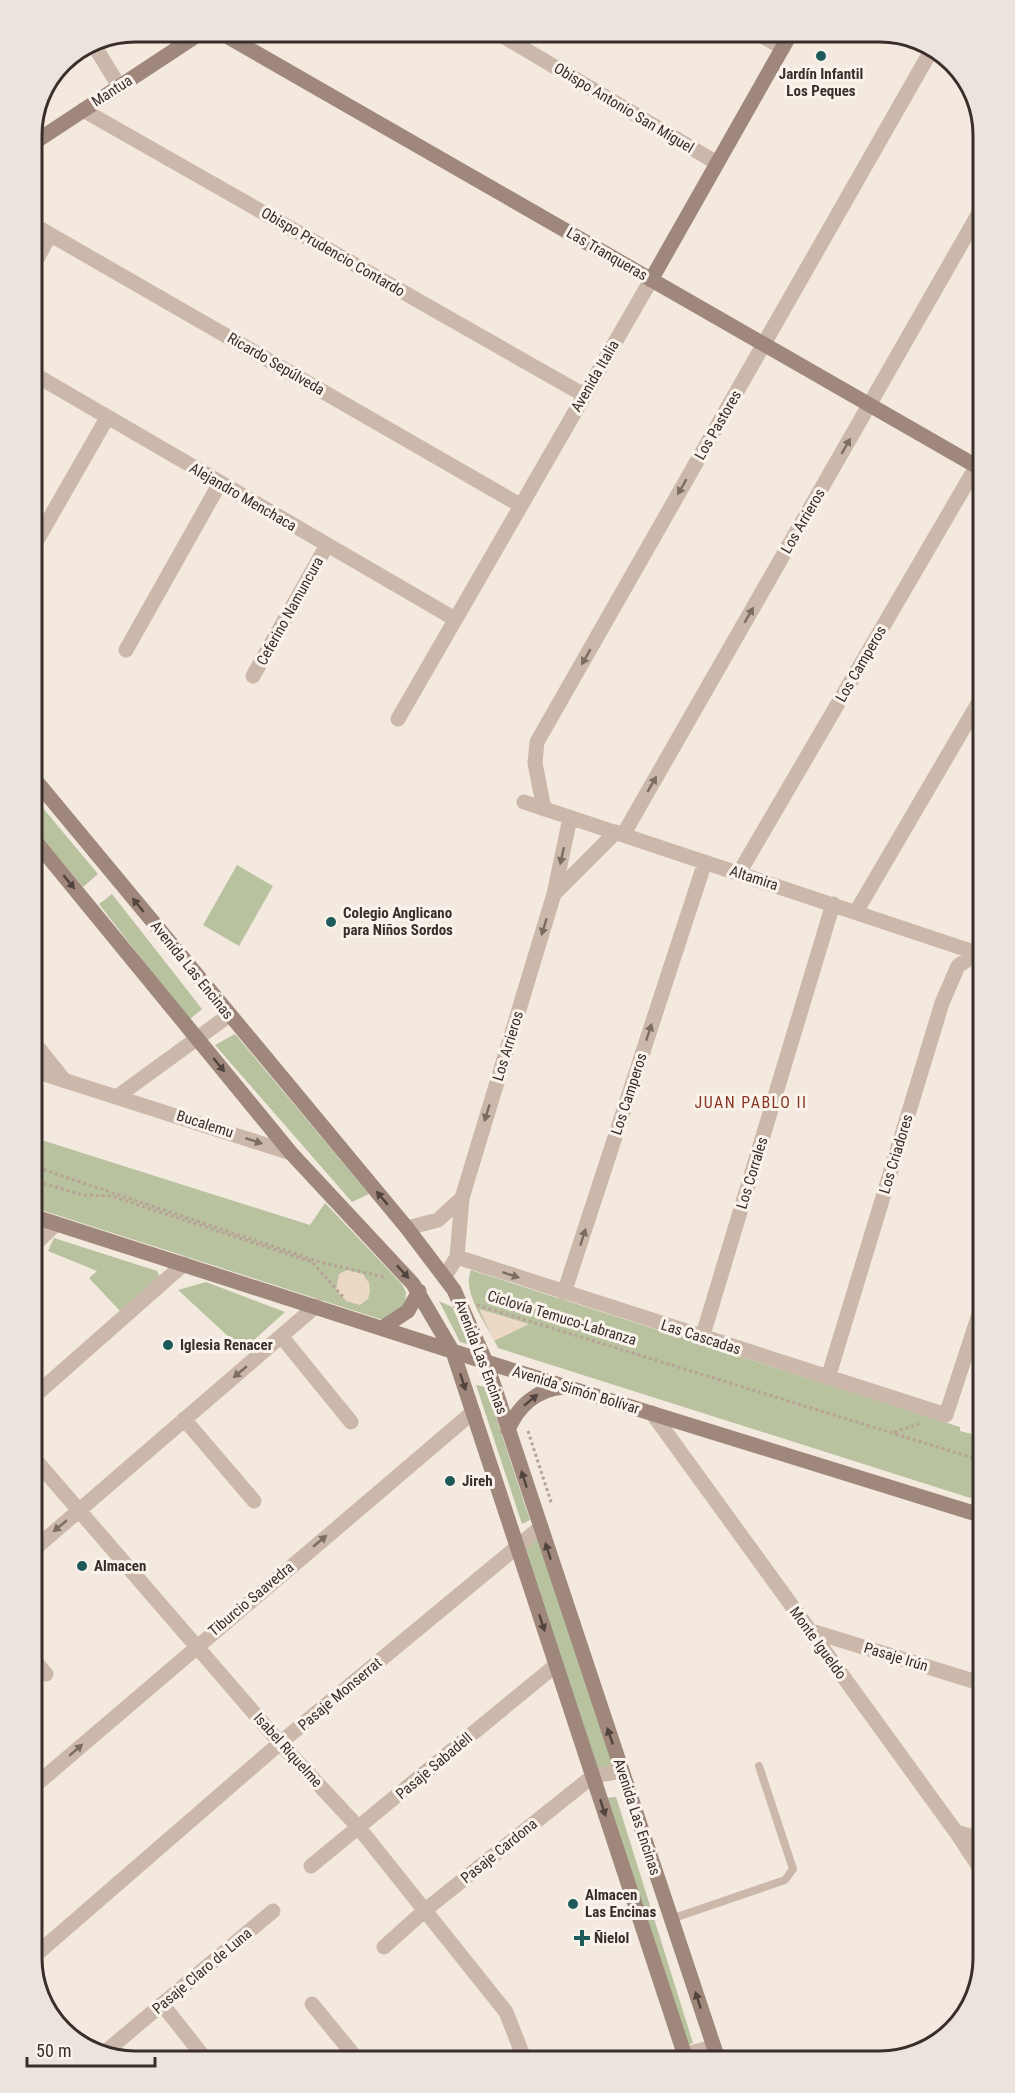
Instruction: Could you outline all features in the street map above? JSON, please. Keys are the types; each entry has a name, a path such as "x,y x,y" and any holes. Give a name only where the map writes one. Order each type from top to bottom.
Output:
{"main road":[{"name":"Mantua","path":"42,137 187,42"},
{"name":"Las Tranqueras","path":"237,42 763,345 973,460"},
{"name":"Avenida Italia","path":"651,280 786,42"},
{"name":"Avenida Las Encinas","path":"42,788 228,1016 407,1228 445,1276 459,1300 486,1362 715,2051"},
{"name":"Avenida Las Encinas","path":"42,849 291,1153 419,1291 453,1352 680,2051"},
{"name":"Avenida Simón Bolívar","path":"42,1219 453,1352 973,1513"},
{"path":"382,1328 408,1311 419,1291"},
{"path":"508,1430 516,1414 532,1398 552,1389 565,1387"}],"street":[{"name":"Obispo Antonio San Miguel","path":"513,42 717,163"},
{"path":"773,42 783,48"},
{"path":"97,50 119,86"},
{"name":"Los Pastores","path":"544,809 534,763 537,742 928,55"},
{"name":"Obispo Prudencio Contardo","path":"83,110 584,395"},
{"name":"Los Arrieros","path":"554,894 619,834 973,225"},
{"name":"Ricardo Sepúlveda","path":"42,229 520,505"},
{"path":"42,250 51,234"},
{"name":"Avenida Italia","path":"398,719 651,280"},
{"name":"Alejandro Menchaca","path":"42,379 455,619"},
{"path":"42,532 107,418"},
{"name":"Los Camperos","path":"739,873 973,478"},
{"path":"126,650 220,483"},
{"name":"Ceferino Namuncura","path":"254,676 327,545"},
{"path":"856,912 973,714"},
{"name":"Altamira","path":"524,802 856,912 973,948"},
{"name":"Los Arrieros","path":"445,1276 457,1257 462,1198 554,894 570,818"},
{"name":"Los Camperos","path":"564,1293 705,862"},
{"name":"Los Corrales","path":"702,1338 832,904"},
{"name":"Los Criadores","path":"828,1378 942,1004 958,966 973,956"},
{"path":"118,1096 228,1016"},
{"path":"42,1052 64,1080"},
{"name":"Bucalemu","path":"42,1073 291,1153"},
{"path":"407,1228 438,1220 462,1198"},
{"path":"42,1237 56,1224"},
{"name":"Las Cascadas","path":"457,1257 946,1415 973,1335"},
{"path":"42,1389 184,1264"},
{"path":"42,1542 316,1306"},
{"path":"281,1336 351,1422"},
{"name":"Tiburcio Saavedra","path":"42,1779 473,1412"},
{"name":"Monte Igueldo","path":"652,1413 973,1858"},
{"path":"184,1419 254,1501"},
{"name":"Isabel Riquelme","path":"42,1467 280,1743 358,1828 506,2012 521,2051"},
{"name":"Pasaje Monserrat","path":"42,1949 280,1743 540,1527"},
{"name":"Pasaje Irún","path":"808,1630 973,1681"},
{"name":"Pasaje Sabadell","path":"311,1866 556,1665"},
{"path":"42,1669 46,1674"},
{"name":"Pasaje Cardona","path":"384,1947 424,1911 592,1776 622,1771"},
{"path":"956,1832 973,1837"},
{"name":"Pasaje Claro de Luna","path":"111,2047 273,1911"},
{"path":"162,2004 199,2051"},
{"path":"312,2004 350,2051"}],"lane":[{"path":"671,1919 784,1880 793,1869 759,1766"}],"path":[{"path":"42,1169 323,1263 387,1277"},
{"path":"42,1183 83,1196 111,1196 312,1262 346,1301 353,1303"},
{"name":"Ciclovía Temuco-Labranza","path":"459,1300 973,1458"}],"green space":[{"path":"42,807 98,874 83,887 42,838"},
{"path":"237,865 273,886 239,946 203,925"},
{"path":"112,894 202,1009 189,1020 99,904"},
{"path":"235,1034 369,1194 352,1202 215,1045"},
{"path":"42,1140 310,1225 325,1203 401,1283 406,1292 405,1304 387,1319 380,1319 42,1210"},
{"path":"54,1238 157,1271 161,1278 120,1311 89,1278 97,1271 48,1251"},
{"path":"471,1270 960,1427 960,1431 973,1434 973,1499 498,1348 477,1309 469,1279"},
{"path":"206,1282 285,1312 243,1350 178,1290"},
{"path":"439,1301 452,1307 470,1345 460,1342"},
{"path":"476,1385 486,1387 530,1520 522,1524"},
{"path":"541,1527 622,1771 593,1776 518,1547"},
{"path":"616,1797 693,2043 685,2046 604,1798"}],"shaded area":[{"path":"347,1270 363,1274 369,1283 368,1299 360,1305 346,1301 336,1290 339,1274"},
{"path":"479,1309 529,1324 494,1341"}],"place":[{"name":"Jardín Infantil Los Peques","path":"821,56"},
{"name":"Colegio Anglicano para Niños Sordos","path":"331,922"},
{"name":"Iglesia Renacer","path":"168,1345"},
{"name":"Jireh","path":"450,1481"},
{"name":"Almacen","path":"82,1566"},
{"name":"Almacen Las Encinas","path":"573,1904"},
{"name":"Ñielol","path":"582,1938"}],"district":[{"name":"JUAN PABLO II","path":"751,1102"}]}
